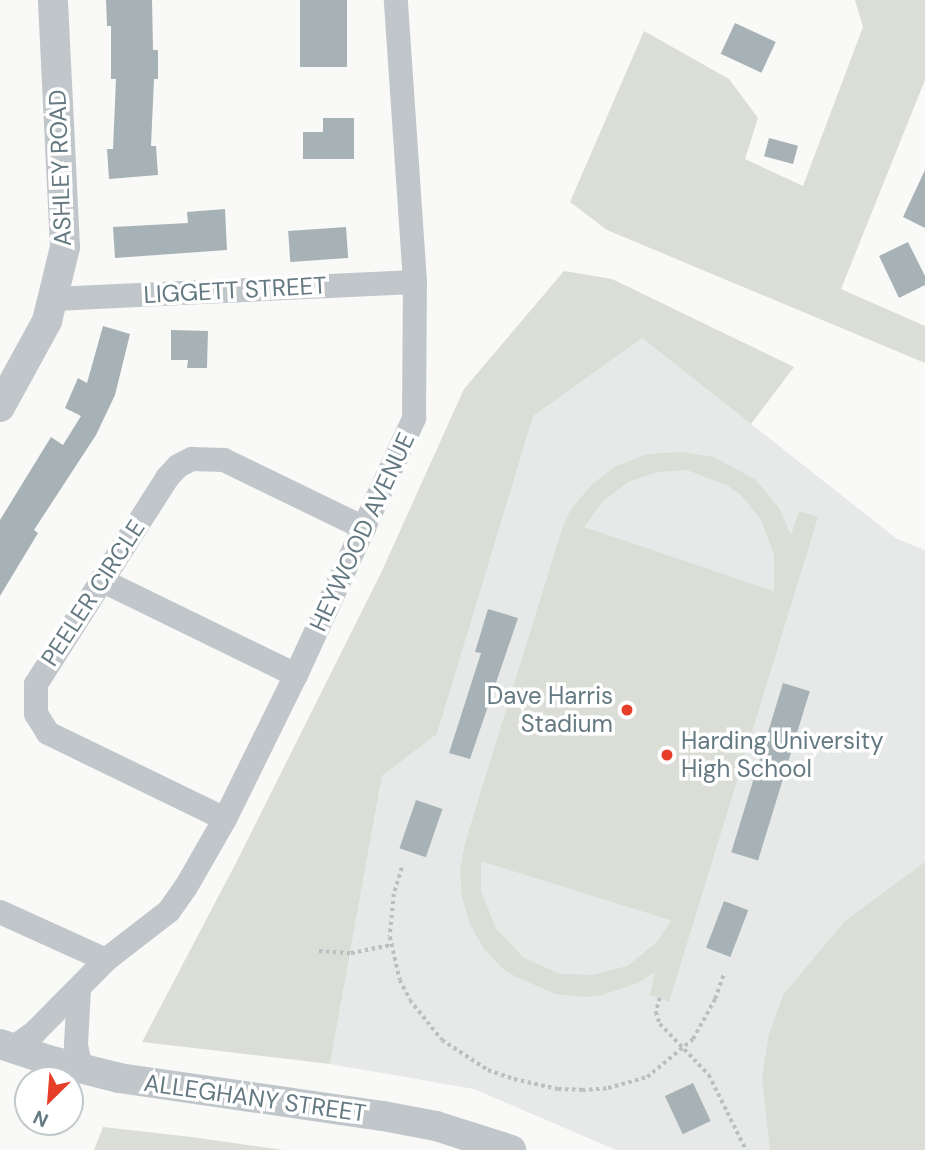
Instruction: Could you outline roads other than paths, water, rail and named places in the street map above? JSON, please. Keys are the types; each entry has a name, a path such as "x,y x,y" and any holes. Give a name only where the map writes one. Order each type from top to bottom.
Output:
{"street":[{"name":"ASHLEY ROAD","path":"0,407 38,341 54,299 65,247 66,213 53,0"},
{"name":"HEYWOOD AVENUE","path":"7,1046 79,989 106,960 174,905 225,819 296,675 414,418 415,282 396,0"},
{"name":"LIGGETT STREET","path":"54,299 415,282"},
{"name":"PEELER CIRCLE","path":"225,819 48,733 40,720 34,699 36,684 167,478 178,466 200,457 224,460 364,528"},
{"path":"101,580 296,675"},
{"path":"0,912 106,960"},
{"path":"79,989 76,1045 80,1066"},
{"name":"ALLEGHANY STREET","path":"7,1046 71,1066"},
{"name":"ALLEGHANY STREET","path":"84,1070 154,1084 436,1126 511,1150"}],"place":[{"name":"Dave Harris Stadium","path":"627,710"},
{"name":"Harding University High School","path":"667,755"}]}
